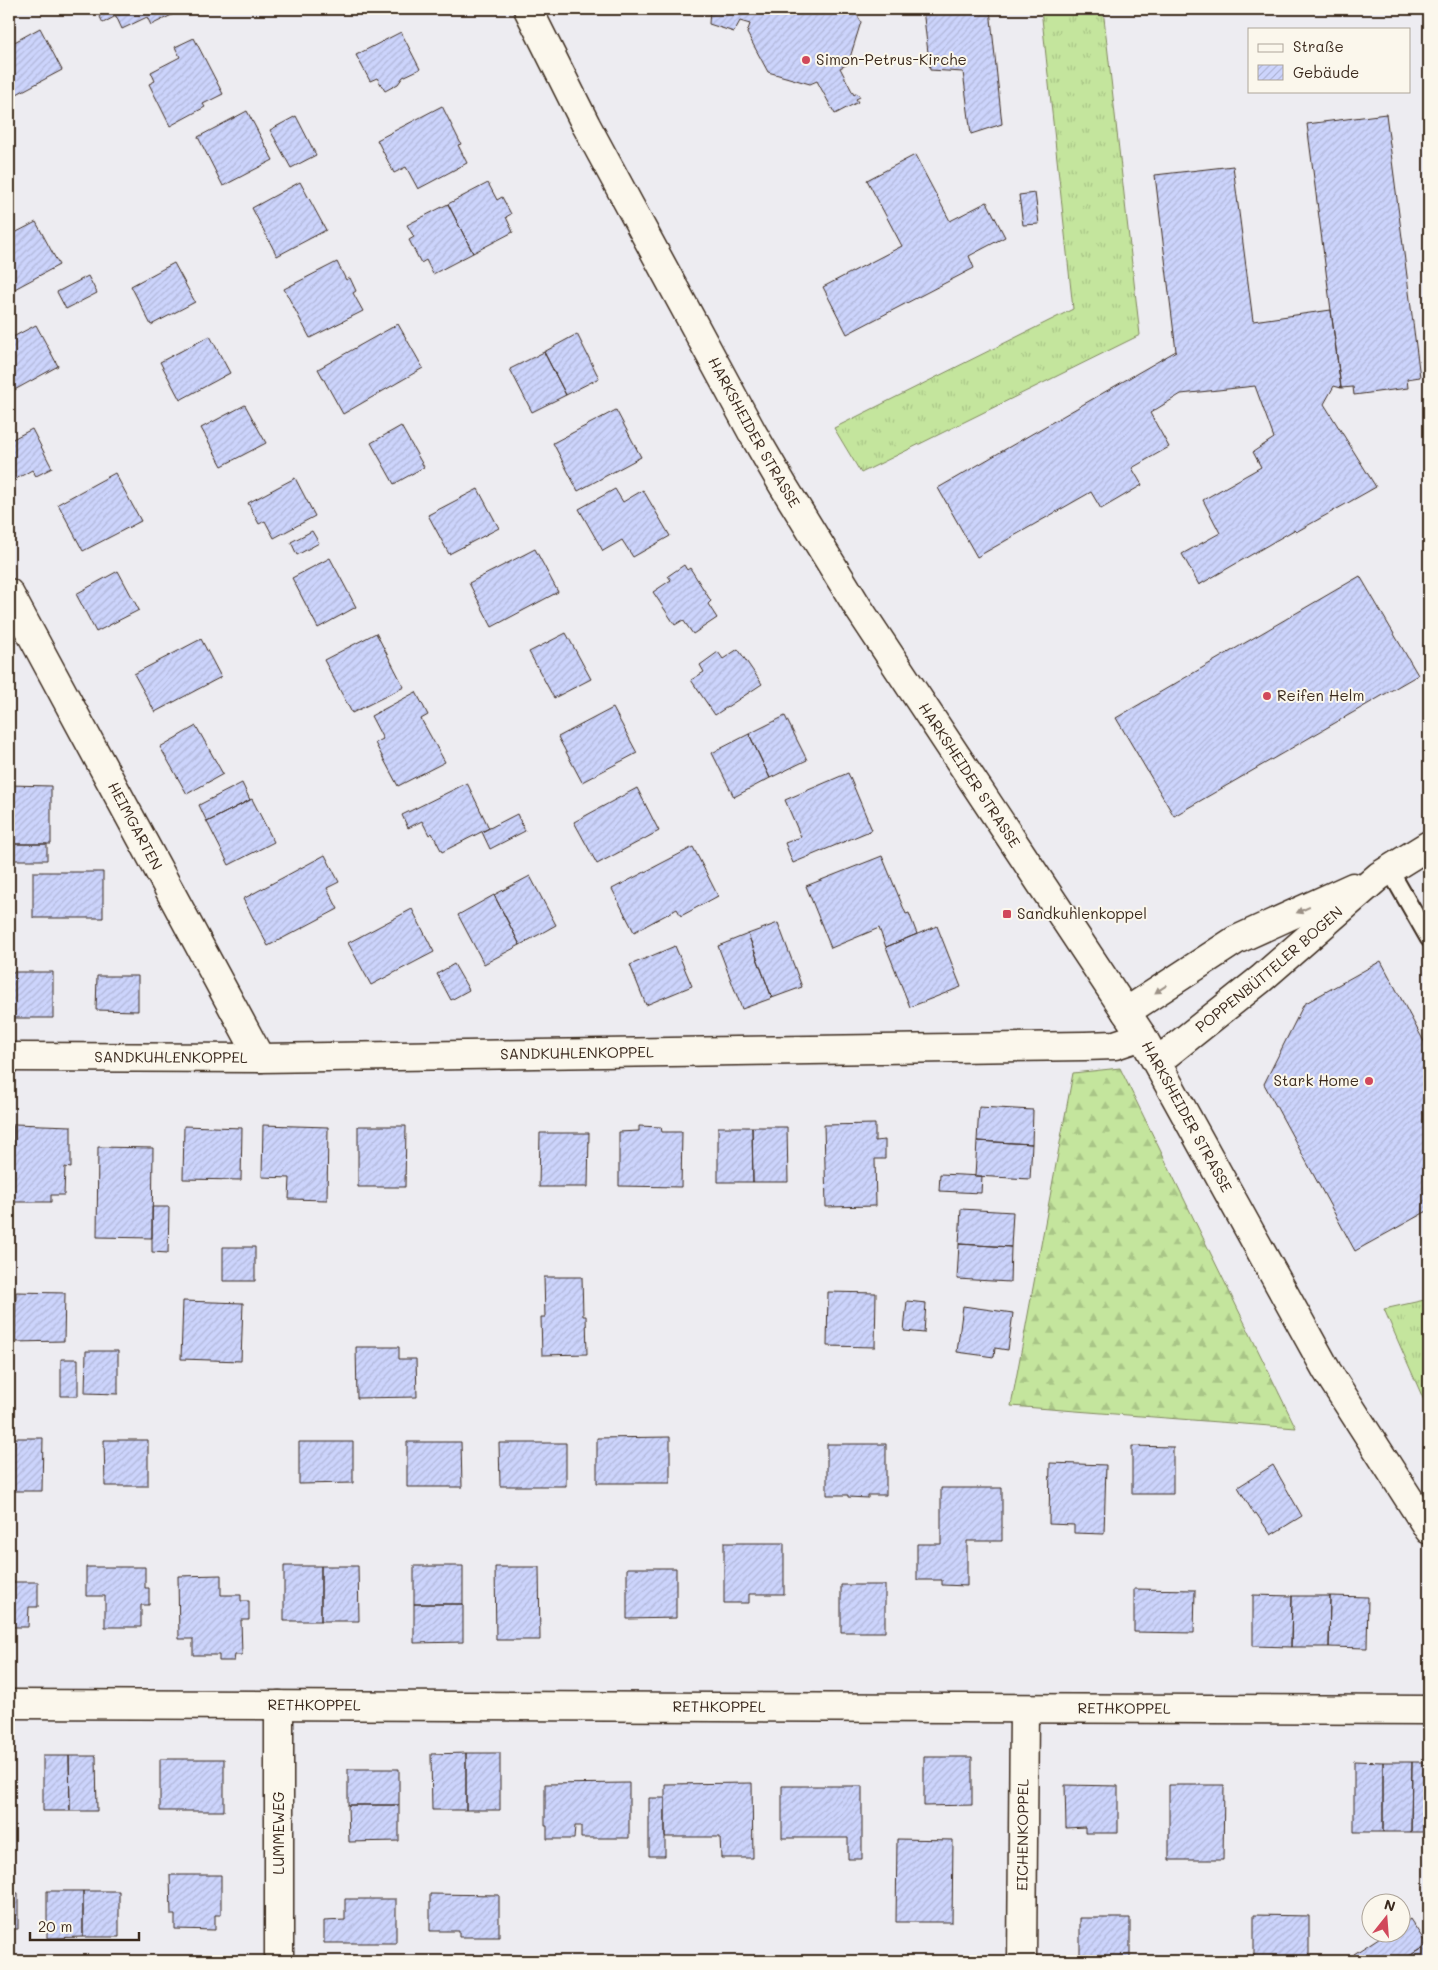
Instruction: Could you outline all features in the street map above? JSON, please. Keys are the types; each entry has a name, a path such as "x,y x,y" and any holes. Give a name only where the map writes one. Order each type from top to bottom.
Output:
{"street":[{"name":"HARKSHEIDER STRASSE","path":"528,9 586,125 784,487 859,609 1158,1061 1327,1370 1426,1520"},
{"name":"HEIMGARTEN","path":"9,593 260,1058"},
{"name":"POPPENBÜTTELER BOGEN","path":"1126,1012 1236,940 1384,872 1429,845"},
{"name":"POPPENBÜTTELER BOGEN","path":"1158,1061 1261,978 1384,872"},
{"name":"SANDKUHLENKOPPEL","path":"9,1056 260,1058 1085,1046 1115,1045 1142,1036"},
{"name":"RETHKOPPEL","path":"9,1704 1429,1710"},
{"name":"LUMMEWEG","path":"279,1705 279,1961"},
{"name":"EICHENKOPPEL","path":"1022,1961 1024,1709"}],"lane":[{"path":"1384,872 1429,939"}],"green space":[{"path":"1041,9 1103,9 1140,335 861,473 834,428 1073,309"},
{"path":"1120,1068 1296,1428 1011,1406 1073,1073"},
{"path":"1429,1299 1429,1412 1384,1309"}],"building":[{"path":"96,9 179,9 180,11 151,25 147,17 122,29 116,16 103,23"},
{"name":"Simon-Petrus-Kirche","path":"710,9 854,9 861,22 848,64 840,68 854,95 857,93 860,97 856,99 858,102 835,114 817,81 810,84 768,72 747,33 750,24 740,21 734,32 709,24"},
{"path":"923,9 990,9 1002,124 971,134 963,72 930,70"},
{"path":"40,28 62,70 15,95 9,82 9,45"},
{"path":"401,32 420,69 403,77 398,84 385,91 377,78 370,81 356,55"},
{"path":"194,38 223,94 203,104 205,107 170,126 149,84 155,81 151,72 180,57 175,47"},
{"path":"442,106 461,144 458,145 467,163 418,189 406,167 394,173 377,140"},
{"path":"247,111 273,160 223,186 198,137"},
{"path":"1386,114 1420,377 1407,379 1408,388 1354,395 1353,387 1341,388 1307,124"},
{"path":"296,116 316,155 291,168 270,130"},
{"path":"915,155 950,221 987,202 1005,237 969,256 974,268 847,334 823,287 902,246 867,180"},
{"path":"1233,166 1253,321 1331,310 1341,388 1334,386 1324,404 1376,487 1296,532 1294,530 1199,585 1182,554 1220,533 1203,500 1261,467 1253,452 1274,438 1255,386 1181,394 1150,413 1169,447 1132,468 1142,485 1101,509 1091,492 977,557 938,488 1176,351 1155,175"},
{"path":"300,182 326,230 277,256 252,208"},
{"path":"488,183 497,200 502,197 511,214 506,217 513,232 473,253 448,204"},
{"path":"1035,193 1039,224 1023,225 1019,195"},
{"path":"448,204 473,253 433,274 426,260 421,263 409,240 414,237 407,225"},
{"path":"36,222 59,265 9,292 9,236"},
{"path":"337,262 346,280 350,278 356,291 353,293 363,311 310,338 284,289"},
{"path":"174,263 195,302 151,325 131,286"},
{"path":"88,276 97,293 66,309 57,292"},
{"path":"398,324 423,368 343,414 318,369"},
{"path":"36,325 58,366 9,393 9,339"},
{"path":"577,334 599,378 566,395 544,352"},
{"path":"210,336 230,373 180,400 160,362"},
{"path":"544,352 566,395 532,412 510,369"},
{"path":"245,405 266,443 222,466 201,428"},
{"path":"616,410 641,457 578,491 553,443"},
{"path":"401,426 424,467 394,484 371,443"},
{"path":"32,429 52,468 36,476 32,470 14,480 9,470 9,441"},
{"path":"115,473 141,521 83,551 58,504"},
{"path":"295,478 315,516 274,538 265,521 259,524 248,503"},
{"path":"478,489 499,528 449,554 428,515"},
{"path":"615,489 623,502 643,490 670,536 633,557 622,540 603,551 579,509"},
{"path":"312,531 319,543 297,555 291,542"},
{"path":"535,549 558,592 492,627 469,583"},
{"path":"330,558 356,607 318,628 292,578"},
{"path":"684,565 687,570 690,568 711,601 708,604 717,618 693,634 683,620 675,625 653,592 671,580 668,576"},
{"path":"118,571 139,610 96,632 76,594"},
{"name":"Reifen Helm","path":"1360,576 1418,675 1174,816 1116,718"},
{"path":"376,633 404,687 352,713 324,660"},
{"path":"566,633 591,679 554,698 529,652"},
{"path":"201,639 221,677 155,712 134,674"},
{"path":"738,649 762,684 715,715 691,680 704,672 700,665 718,652 723,659"},
{"path":"416,692 428,715 421,719 445,762 398,786 375,743 383,739 371,716"},
{"path":"613,708 637,753 582,782 558,737"},
{"path":"785,716 807,760 770,778 749,734"},
{"path":"196,726 223,774 187,794 160,747"},
{"path":"749,734 770,778 734,797 712,753"},
{"path":"848,773 872,830 793,863 785,843 801,837 785,800"},
{"path":"242,783 250,800 207,822 199,805"},
{"path":"467,783 489,828 442,852 432,833 429,835 422,821 408,828 402,815"},
{"path":"9,785 51,786 51,844 9,844"},
{"path":"637,788 659,831 597,864 574,822"},
{"path":"252,799 274,842 229,865 207,822"},
{"path":"517,814 525,831 490,849 482,832"},
{"path":"9,844 47,844 47,860 9,860"},
{"path":"693,847 718,896 681,916 677,909 634,932 612,889"},
{"path":"325,855 339,882 327,888 338,909 268,946 243,899"},
{"path":"882,856 906,914 909,913 917,934 886,947 879,928 831,948 806,886"},
{"path":"33,872 103,872 103,918 33,918"},
{"path":"530,876 556,925 520,945 494,895"},
{"path":"494,895 520,945 484,964 458,915"},
{"path":"412,909 434,952 371,985 348,943"},
{"path":"778,923 802,987 772,998 748,934"},
{"path":"937,926 961,987 910,1007 886,947"},
{"path":"748,934 772,998 742,1009 718,946"},
{"path":"675,946 692,986 646,1005 630,965"},
{"path":"1381,961 1429,1051 1429,1210 1355,1251 1264,1084 1304,1004"},
{"path":"454,964 469,990 451,1000 437,974"},
{"path":"9,972 53,972 53,1018 9,1018"},
{"path":"97,976 138,976 138,1011 96,1010"},
{"path":"979,1107 1033,1110 1032,1144 977,1141"},
{"path":"14,1124 71,1126 71,1168 65,1167 64,1195 51,1195 51,1202 13,1202"},
{"path":"875,1124 875,1141 885,1140 885,1159 875,1159 876,1206 826,1207 824,1125"},
{"path":"263,1125 328,1127 327,1200 289,1199 290,1178 262,1177"},
{"path":"9,1126 13,1126 13,1168 9,1168"},
{"path":"184,1126 242,1128 241,1180 183,1179"},
{"path":"358,1126 406,1126 405,1187 358,1187"},
{"path":"639,1126 661,1127 662,1132 682,1132 681,1187 619,1186 619,1132 639,1131"},
{"path":"718,1127 752,1127 753,1182 718,1182"},
{"path":"752,1127 787,1127 788,1182 753,1182"},
{"path":"540,1133 589,1133 588,1187 539,1187"},
{"path":"977,1141 1032,1144 1030,1179 975,1176"},
{"path":"98,1147 153,1148 152,1238 97,1237"},
{"path":"940,1174 982,1176 981,1193 939,1191"},
{"path":"152,1207 169,1207 168,1253 152,1252"},
{"path":"961,1209 1013,1212 1011,1247 959,1244"},
{"path":"959,1244 1011,1247 1010,1282 957,1279"},
{"path":"223,1247 255,1247 255,1281 223,1281"},
{"path":"544,1277 582,1277 583,1316 586,1316 587,1354 542,1355 541,1317 545,1317"},
{"path":"16,1292 65,1293 64,1341 15,1342"},
{"path":"828,1292 876,1293 875,1347 827,1346"},
{"path":"183,1301 243,1303 241,1361 181,1359"},
{"path":"907,1301 926,1303 924,1333 904,1331"},
{"path":"963,1306 1013,1313 1008,1350 995,1348 994,1357 957,1352"},
{"path":"356,1347 399,1347 399,1359 416,1359 417,1397 357,1398"},
{"path":"86,1351 118,1351 118,1394 85,1393"},
{"path":"61,1359 78,1359 78,1396 61,1396"},
{"path":"670,1437 670,1483 597,1483 597,1438"},
{"path":"9,1438 43,1438 42,1491 9,1491"},
{"path":"104,1440 148,1440 148,1486 105,1486"},
{"path":"299,1442 353,1442 353,1483 299,1484"},
{"path":"407,1442 461,1442 462,1487 407,1487"},
{"path":"499,1443 566,1443 566,1486 500,1486"},
{"path":"827,1444 886,1444 886,1495 868,1495 868,1498 848,1497 848,1495 827,1495"},
{"path":"1132,1446 1173,1447 1173,1494 1132,1494"},
{"path":"1050,1463 1106,1465 1104,1534 1074,1533 1074,1525 1049,1524"},
{"path":"1273,1465 1302,1516 1271,1535 1256,1513 1254,1514 1238,1487"},
{"path":"941,1488 1002,1488 1002,1541 967,1541 967,1586 942,1585 942,1580 917,1580 917,1544 941,1544"},
{"path":"724,1543 784,1543 784,1594 749,1594 749,1603 724,1603"},
{"path":"284,1566 321,1566 321,1621 284,1621"},
{"path":"321,1566 358,1566 359,1621 321,1621"},
{"path":"414,1566 463,1566 463,1604 414,1604"},
{"path":"86,1567 145,1567 145,1588 149,1588 149,1605 141,1605 141,1627 105,1627 105,1596 86,1596"},
{"path":"495,1567 539,1567 540,1640 496,1640"},
{"path":"627,1568 676,1568 676,1618 627,1619"},
{"path":"221,1575 221,1595 241,1595 241,1601 249,1601 249,1620 241,1620 242,1655 235,1655 234,1661 219,1661 219,1655 193,1655 193,1639 179,1639 178,1576"},
{"path":"9,1582 38,1582 38,1607 29,1607 28,1627 9,1627"},
{"path":"841,1585 885,1585 885,1632 841,1632"},
{"path":"1134,1589 1195,1590 1194,1633 1134,1632"},
{"path":"1253,1595 1292,1596 1291,1647 1253,1646"},
{"path":"1292,1596 1330,1596 1329,1647 1291,1647"},
{"path":"1330,1596 1368,1597 1367,1648 1329,1647"},
{"path":"414,1604 463,1604 463,1642 414,1643"},
{"path":"466,1753 500,1753 500,1810 466,1810"},
{"path":"466,1753 466,1810 432,1810 431,1754"},
{"path":"43,1756 69,1756 70,1811 43,1811"},
{"path":"69,1756 96,1756 97,1811 70,1811"},
{"path":"924,1757 972,1757 972,1805 924,1806"},
{"path":"160,1759 224,1759 224,1811 160,1811"},
{"path":"1354,1761 1383,1762 1383,1832 1354,1832"},
{"path":"1383,1762 1412,1762 1411,1832 1383,1832"},
{"path":"1412,1762 1429,1762 1429,1832 1411,1832"},
{"path":"348,1769 399,1769 399,1805 348,1805"},
{"path":"629,1783 629,1838 581,1838 581,1826 575,1826 574,1839 547,1839 547,1826 545,1826 545,1784"},
{"path":"752,1783 753,1858 721,1858 720,1837 665,1837 665,1784"},
{"path":"1065,1785 1118,1786 1118,1833 1085,1833 1085,1827 1066,1828"},
{"path":"1169,1785 1224,1785 1223,1860 1169,1860"},
{"path":"782,1786 862,1786 862,1859 848,1859 848,1838 782,1838"},
{"path":"649,1798 665,1798 665,1856 649,1856"},
{"path":"348,1805 399,1805 399,1841 349,1842"},
{"path":"897,1839 953,1840 952,1922 896,1922"},
{"path":"170,1875 221,1875 221,1915 215,1915 215,1930 175,1929 175,1915 171,1915"},
{"path":"47,1891 83,1891 83,1937 47,1938"},
{"path":"83,1891 119,1891 119,1937 83,1937"},
{"path":"9,1893 18,1893 18,1929 9,1929"},
{"path":"430,1894 499,1895 499,1937 459,1937 459,1931 430,1931"},
{"path":"345,1899 396,1899 396,1943 324,1943 324,1921 345,1920"},
{"path":"1254,1915 1309,1916 1309,1961 1254,1961"},
{"path":"1080,1918 1130,1918 1130,1961 1080,1961"},
{"path":"1410,1919 1427,1945 1401,1961 1359,1961 1354,1954 1373,1942 1410,1942"},
{"path":"1427,1945 1429,1948 1429,1961 1401,1961"}],"place":[{"name":"Simon-Petrus-Kirche","path":"806,60"},
{"name":"Reifen Helm","path":"1267,696"},
{"name":"Sandkuhlenkoppel","path":"1007,914"},
{"name":"Stark Home","path":"1369,1081"}]}
